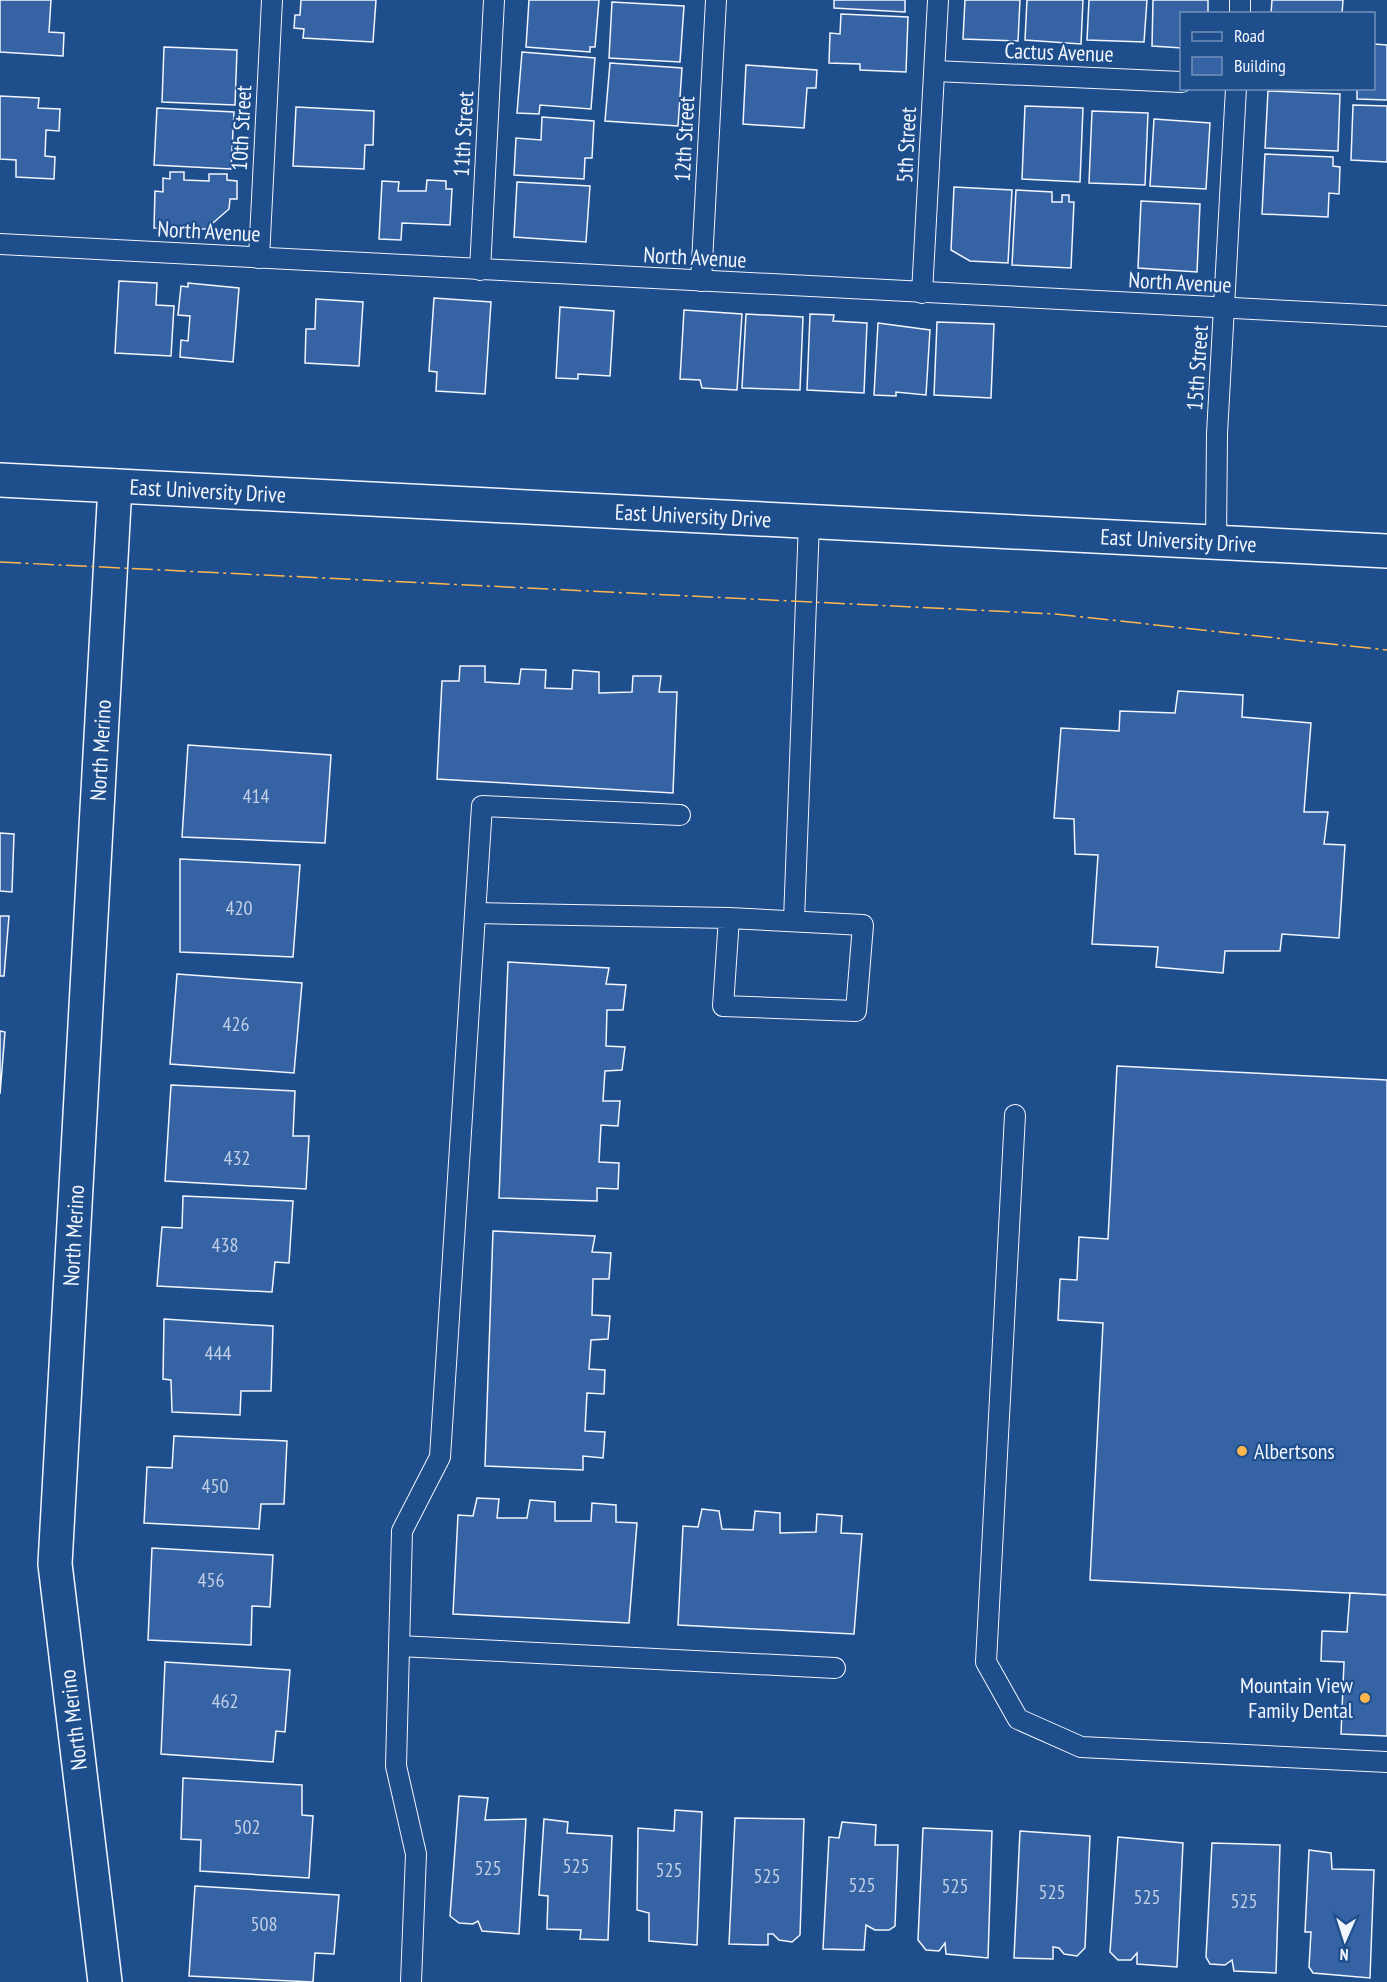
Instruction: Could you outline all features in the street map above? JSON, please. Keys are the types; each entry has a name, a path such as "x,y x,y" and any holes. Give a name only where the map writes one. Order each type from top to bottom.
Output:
{"street":[{"name":"East University Drive","path":"0,480 1387,551"},
{"name":"North Merino","path":"105,1982 55,1564 115,486"}],"lane":[{"name":"10th Street","path":"259,258 272,0"},
{"name":"11th Street","path":"480,270 494,0"},
{"name":"12th Street","path":"701,281 716,0"},
{"name":"5th Street","path":"922,293 938,0"},
{"name":"Cactus Avenue","path":"935,71 1180,82"},
{"name":"15th Street","path":"1216,542 1217,434 1236,90"},
{"name":"North Avenue","path":"0,244 1387,316"},
{"path":"794,920 809,522"},
{"path":"411,1982 416,1854 396,1766 402,1531 440,1457 482,806 680,815"},
{"path":"476,913 729,918 794,920 863,925 856,1011 723,1006 729,918"},
{"path":"1015,1114 986,1662 1018,1719 1081,1747 1387,1762"},
{"path":"399,1646 835,1668"}],"building":[{"path":"0,0 51,0 49,32 64,33 63,56 0,52"},
{"path":"301,0 376,0 373,42 303,38 304,29 294,28 295,15 300,15"},
{"path":"529,0 599,0 595,47 590,47 590,52 526,47"},
{"path":"834,0 905,0 905,12 834,8"},
{"path":"965,0 1020,0 1018,41 963,39"},
{"path":"1027,0 1083,0 1081,44 1025,40"},
{"path":"1089,0 1147,0 1144,42 1087,40"},
{"path":"1153,0 1208,0 1208,12 1180,12 1180,48 1152,46"},
{"path":"1272,0 1343,0 1342,12 1271,12"},
{"path":"612,2 684,6 680,62 609,58"},
{"path":"841,14 908,17 906,72 860,70 860,64 829,63 830,33 840,34"},
{"path":"1375,44 1387,45 1387,100 1357,99 1357,90 1375,90"},
{"path":"164,47 237,50 235,105 162,102"},
{"path":"522,52 595,58 591,109 540,105 539,114 517,113"},
{"path":"610,63 682,68 678,126 605,121"},
{"path":"746,65 817,70 816,88 807,88 804,128 743,124"},
{"path":"1268,91 1340,94 1338,151 1265,148"},
{"path":"0,96 39,98 38,108 60,109 59,131 46,130 45,156 55,157 54,179 16,177 16,160 0,159"},
{"path":"1353,105 1387,106 1387,162 1351,160"},
{"path":"1025,106 1083,108 1080,182 1022,179"},
{"path":"296,107 374,111 373,145 365,145 364,169 293,166"},
{"path":"157,108 234,112 231,169 154,165"},
{"path":"1092,111 1148,113 1145,185 1089,183"},
{"path":"542,117 594,121 592,158 585,158 584,179 514,175 516,138 541,140"},
{"path":"1154,119 1210,123 1206,189 1150,186"},
{"path":"1265,154 1333,157 1333,166 1340,167 1339,194 1329,193 1328,217 1262,214"},
{"path":"170,172 184,172 184,180 209,181 209,174 227,174 227,180 237,181 237,199 230,199 229,209 206,229 154,228 155,191 163,192 163,178 170,179"},
{"path":"427,180 446,181 446,189 452,189 450,225 402,223 401,240 379,239 382,181 399,182 398,191 426,191"},
{"path":"517,182 590,186 586,242 514,237"},
{"path":"954,187 1012,190 1008,263 970,261 951,250"},
{"path":"1016,190 1052,192 1052,202 1062,202 1062,195 1069,195 1069,202 1074,202 1071,268 1012,265"},
{"path":"1141,201 1200,204 1197,272 1138,268"},
{"path":"119,281 157,283 156,305 174,306 171,356 115,353"},
{"path":"188,283 239,288 233,362 180,357 181,340 188,341 190,316 178,315 181,286 188,287"},
{"path":"434,298 491,302 485,394 436,391 437,372 429,371"},
{"path":"316,299 363,302 359,366 305,363 306,329 315,329"},
{"path":"560,307 614,311 610,376 578,374 578,379 556,378"},
{"path":"684,310 742,314 737,390 702,388 700,380 680,379"},
{"path":"746,314 803,317 800,390 742,388"},
{"path":"810,314 834,315 833,321 867,323 864,393 807,390"},
{"path":"937,322 994,324 991,398 934,395"},
{"path":"878,323 930,330 926,395 896,392 896,396 874,395"},
{"path":"460,666 485,666 485,682 519,684 521,669 546,670 545,688 572,689 573,670 599,672 599,693 632,692 633,676 661,676 659,692 677,692 673,793 437,779 442,681 459,681"},
{"path":"1178,691 1243,695 1242,717 1311,723 1304,812 1328,812 1324,844 1345,845 1339,938 1282,934 1280,951 1225,951 1223,973 1156,967 1158,947 1092,944 1098,855 1075,854 1074,819 1054,818 1061,728 1119,731 1120,711 1175,713"},
{"path":"188,745 331,755 325,843 182,837"},
{"path":"0,833 14,834 12,892 0,891"},
{"path":"180,859 300,865 293,957 180,952"},
{"path":"0,916 9,916 4,976 0,976"},
{"path":"508,962 609,968 606,984 626,985 623,1010 607,1010 606,1046 625,1047 622,1070 605,1071 603,1101 620,1101 618,1126 601,1125 599,1162 619,1163 618,1189 597,1188 597,1201 499,1198"},
{"path":"177,974 302,983 294,1073 170,1064"},
{"path":"0,1031 5,1032 0,1094"},
{"name":"Albertsons","path":"1117,1066 1387,1080 1387,1595 1090,1580 1103,1323 1058,1320 1060,1279 1077,1280 1079,1237 1108,1239"},
{"path":"171,1085 295,1091 293,1136 309,1136 306,1189 165,1181"},
{"path":"183,1196 293,1201 289,1263 275,1262 272,1292 157,1286 162,1227 182,1228"},
{"path":"493,1231 595,1236 592,1252 611,1253 609,1279 593,1279 592,1315 610,1316 608,1339 591,1340 589,1369 605,1370 604,1394 587,1393 585,1431 605,1432 603,1458 583,1456 583,1470 485,1466"},
{"path":"164,1319 273,1326 271,1391 241,1391 240,1415 172,1412 171,1380 163,1379"},
{"path":"174,1436 287,1441 284,1504 261,1504 259,1529 144,1523 147,1467 172,1468"},
{"path":"477,1498 499,1499 497,1518 527,1518 530,1500 555,1502 555,1521 591,1521 592,1503 616,1505 616,1522 637,1523 629,1623 453,1614 458,1515 473,1516"},
{"path":"702,1509 719,1511 722,1529 753,1530 755,1511 780,1513 780,1533 816,1532 817,1514 842,1516 841,1533 862,1534 854,1634 678,1625 683,1526 698,1527"},
{"path":"152,1548 273,1555 270,1607 252,1606 251,1645 148,1640"},
{"name":"Mountain View Family Dental","path":"1350,1593 1387,1595 1387,1736 1341,1734 1344,1662 1321,1661 1322,1631 1347,1632"},
{"path":"165,1662 290,1670 285,1732 276,1731 273,1762 161,1754"},
{"path":"183,1778 302,1785 302,1815 313,1816 309,1878 200,1871 201,1840 181,1839"},
{"path":"459,1796 488,1798 485,1820 526,1819 519,1934 482,1931 478,1921 473,1924 459,1923 450,1916"},
{"path":"675,1810 702,1812 697,1945 649,1941 649,1913 637,1910 638,1828 674,1831"},
{"path":"735,1818 804,1819 800,1935 792,1942 779,1940 773,1934 768,1934 768,1945 729,1944"},
{"path":"544,1819 568,1822 567,1833 612,1836 608,1940 580,1939 581,1930 547,1929 548,1896 539,1895"},
{"path":"842,1822 876,1825 875,1845 898,1845 895,1926 889,1930 875,1930 866,1925 864,1950 823,1949 829,1837 839,1838"},
{"path":"923,1828 992,1831 988,1958 946,1954 945,1943 939,1951 926,1950 918,1940"},
{"path":"1020,1831 1090,1836 1085,1948 1077,1956 1064,1954 1059,1948 1053,1947 1053,1959 1014,1958"},
{"path":"1118,1837 1183,1843 1177,1967 1137,1964 1137,1953 1131,1960 1118,1960 1110,1952"},
{"path":"1212,1843 1280,1845 1276,1973 1234,1971 1232,1960 1225,1965 1210,1964 1206,1957"},
{"path":"1309,1850 1331,1853 1332,1869 1374,1870 1370,1978 1313,1973 1309,1967 1311,1932 1305,1932"},
{"path":"195,1886 339,1895 334,1954 315,1953 313,1982 189,1976"}],"power":[{"path":"0,562 1055,614 1387,650"}],"place":[{"name":"Albertsons","path":"1242,1451"},
{"name":"Mountain View Family Dental","path":"1365,1698"}]}
